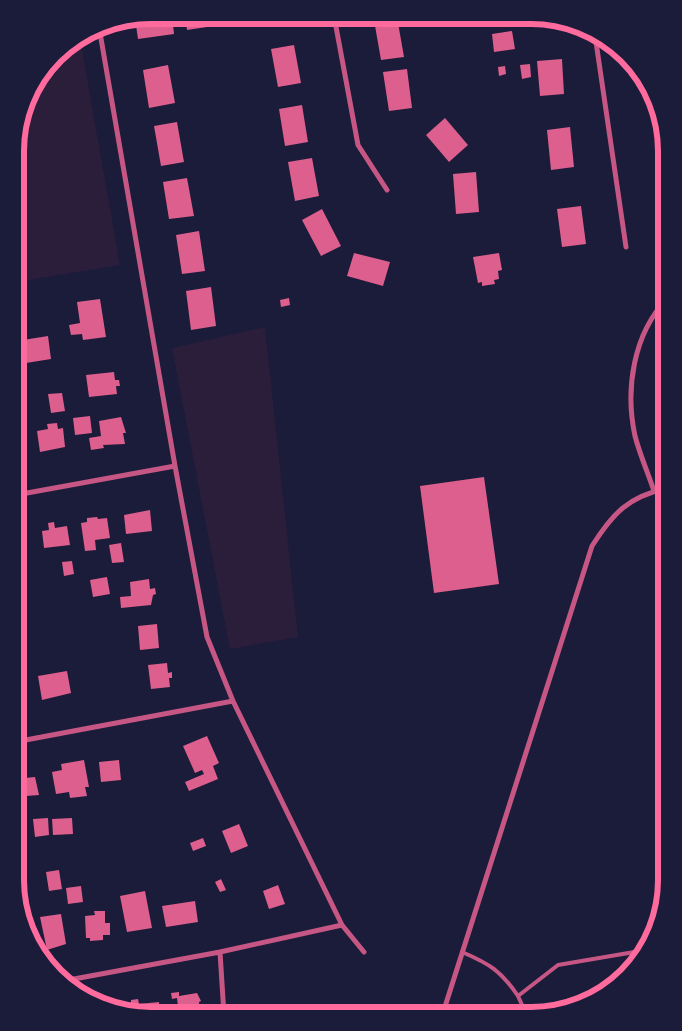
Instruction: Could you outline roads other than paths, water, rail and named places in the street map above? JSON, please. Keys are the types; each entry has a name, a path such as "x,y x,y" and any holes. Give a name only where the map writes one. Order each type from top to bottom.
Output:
{"street":[{"path":"335,24 358,145 387,190"},
{"path":"100,35 175,466 207,637 233,701 342,925 364,952"},
{"path":"596,42 626,247"},
{"path":"654,491 635,436 632,381 642,337 658,313"},
{"path":"24,494 175,466"},
{"path":"445,1007 592,546 618,510 634,500 658,490"},
{"path":"24,740 233,701"},
{"path":"72,980 220,952 342,925"},
{"path":"220,952 223,1007"}],"lane":[{"path":"462,952 486,962 502,974 518,996 523,1007"},
{"path":"518,996 558,966 636,952"}]}
